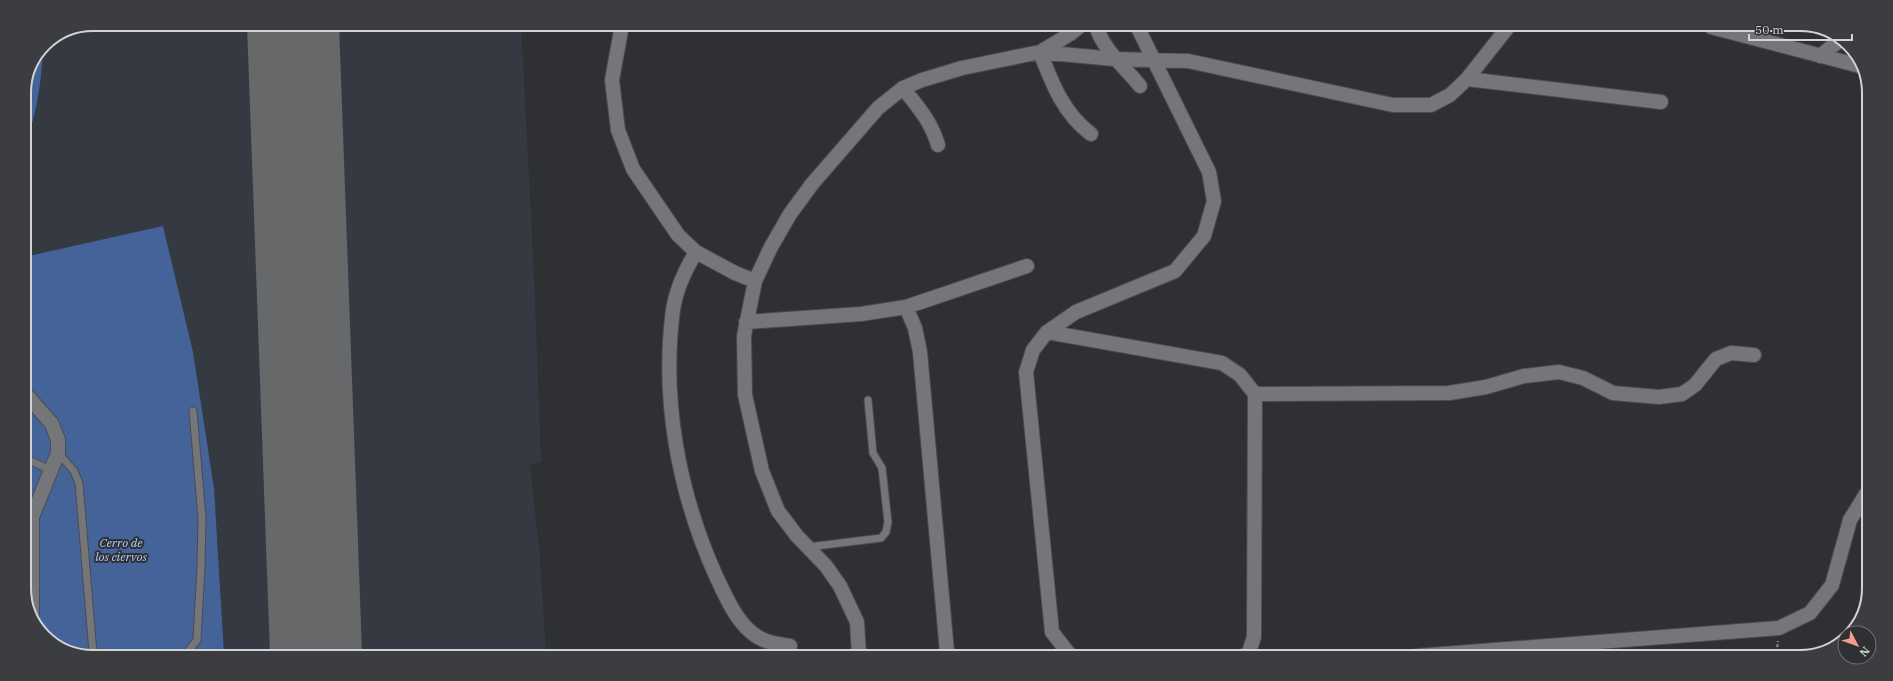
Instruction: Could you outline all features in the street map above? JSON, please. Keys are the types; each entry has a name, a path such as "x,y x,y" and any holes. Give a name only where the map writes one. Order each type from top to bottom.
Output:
{"street":[{"path":"621,31 612,80 618,130 633,169 678,235 696,252 735,274 755,281"},
{"path":"1040,52 1074,31"},
{"path":"1098,31 1103,43 1114,59 1140,86"},
{"path":"1066,650 1052,632 1026,372 1033,350 1047,332 1076,312 1175,271 1204,236 1214,201 1209,172 1140,31"},
{"path":"859,650 856,622 840,586 826,566 797,536 778,510 762,471 745,395 744,336 755,281 771,247 790,214 812,184 878,108 903,88 922,80 962,68 1040,52 1114,59 1188,61 1393,105 1431,105 1450,95 1468,79 1505,31"},
{"path":"1726,31 1855,65"},
{"path":"1820,56 1836,43"},
{"path":"1040,52 1054,88 1069,113 1079,125 1091,134"},
{"path":"1468,79 1662,102"},
{"path":"903,88 933,129 938,145"},
{"path":"696,252 682,275 673,308 669,350 670,405 676,446 690,504 706,553 726,597 741,621 751,632 764,641 790,646"},
{"path":"746,322 840,316 906,307 1026,266"},
{"path":"906,307 915,328 920,352 947,650"},
{"path":"1047,332 1222,363 1240,375 1255,394 1254,636 1249,650"},
{"path":"1255,394 1449,393 1486,387 1524,376 1559,372 1583,378 1613,393 1659,397 1682,394 1695,384 1716,359 1731,353 1754,355"},
{"path":"31,400 52,424 58,440 58,453 32,517 32,600"},
{"path":"1494,650 1779,628 1810,613 1832,585 1850,520 1862,500"}],"lane":[{"path":"808,547 881,538 886,532 888,522 882,468 873,453 868,400"},
{"path":"189,650 197,640 202,518 193,411"},
{"path":"58,453 74,471 79,483 93,650"},
{"path":"31,461 51,470"}],"shaded area":[{"path":"521,31 534,274 541,462 530,465 540,557 546,650 224,650 214,488 193,352 163,226 31,255 31,133 39,89 42,58 49,49 59,41 81,32"}],"green space":[{"path":"42,58 38,99 31,128 32,81"},
{"name":"Cerro de los ciervos","path":"163,226 193,352 214,488 224,650 81,649 62,642 55,637 39,619 32,600 31,592 31,255"}],"runway":[{"path":"293,31 316,650"}]}
